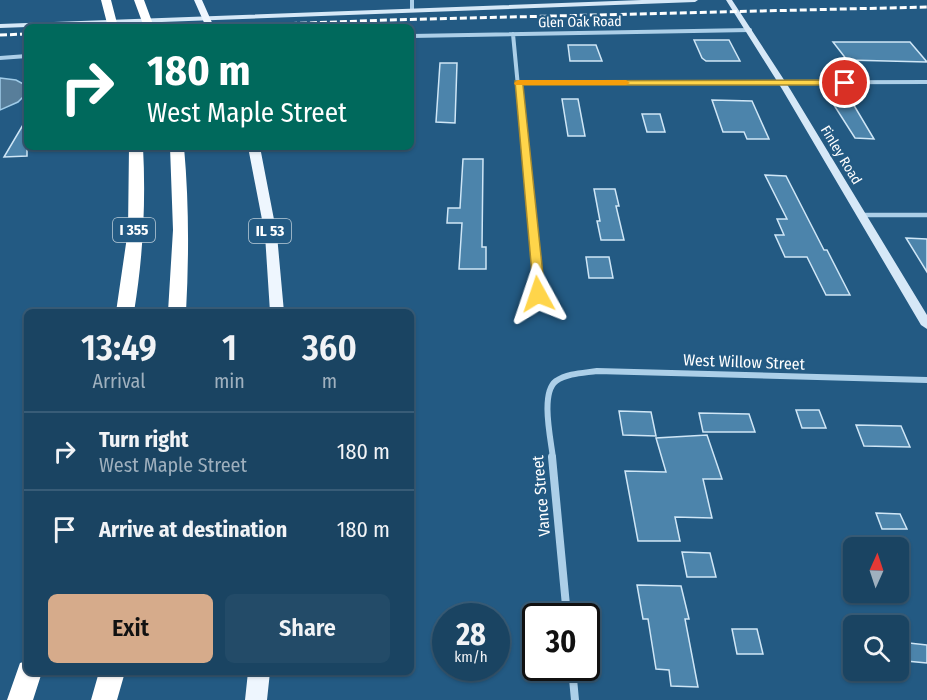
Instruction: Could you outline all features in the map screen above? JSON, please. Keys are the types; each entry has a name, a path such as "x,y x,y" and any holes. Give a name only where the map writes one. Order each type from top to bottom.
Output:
{"highway":[{"path":"106,0 112,24"},
{"path":"140,0 148,24"},
{"name":"I 355","path":"125,309 131,282 138,170 136,150"},
{"path":"177,150 181,180 177,309"},
{"path":"20,700 28,675"},
{"path":"104,700 111,675"}],"main road":[{"path":"198,0 209,24"},
{"name":"IL 53","path":"255,150 271,235 277,309"},
{"path":"256,700 259,675"}],"street":[{"path":"411,9 412,0"},
{"path":"53,24 695,0"},
{"name":"Finley Road","path":"729,0 783,83 927,325"},
{"path":"0,26 24,25"},
{"name":"Glen Oak Road","path":"414,36 750,30"},
{"path":"513,34 538,294"},
{"path":"0,58 24,56"},
{"path":"518,83 927,82"},
{"path":"861,215 927,215"},
{"name":"West Willow Street","path":"561,378 597,371 927,380"},
{"name":"Vance Street","path":"561,378 549,388 547,397 566,603"},
{"path":"573,681 575,700"}],"water":[{"path":"0,78 16,80 24,84 24,96 18,102 0,110"}],"building":[{"path":"694,40 729,40 740,61 706,61 702,58"},
{"path":"833,42 910,42 927,62 847,60"},
{"path":"568,45 596,45 602,61 570,61"},
{"path":"440,63 457,63 455,123 436,122"},
{"path":"562,99 578,99 585,136 568,136"},
{"path":"712,100 752,101 769,139 747,139 744,132 723,132"},
{"path":"832,102 852,102 874,139 855,138"},
{"path":"642,114 660,114 665,132 647,132"},
{"path":"24,123 24,150 27,150 27,156 4,157"},
{"path":"463,159 483,159 482,247 486,247 486,269 459,269 462,223 447,223 448,208 460,208"},
{"path":"765,175 786,176 850,295 826,295 807,257 785,257 775,235 784,235 777,219 787,219"},
{"path":"594,189 615,189 619,206 616,206 624,240 601,240"},
{"path":"906,238 927,239 927,272"},
{"path":"586,257 609,257 613,278 589,278"},
{"path":"796,410 819,410 826,428 802,428"},
{"path":"619,411 651,412 656,436 623,435"},
{"path":"699,413 749,414 755,432 703,432"},
{"path":"856,425 901,426 910,447 864,446"},
{"path":"707,435 722,479 703,479 712,518 675,517 680,541 638,541 625,471 666,472 656,438"},
{"path":"876,513 900,514 907,529 882,529"},
{"path":"682,552 710,553 716,577 687,577"},
{"path":"637,585 681,586 689,619 685,619 698,687 671,686 669,670 656,669 648,619 643,619"},
{"path":"732,629 757,629 763,654 737,654"},
{"path":"909,643 927,645 927,663 909,661"}],"railway":[{"path":"280,24 927,7"},
{"path":"0,35 24,34"}],"slow traffic":[{"path":"518,83 626,83"}],"route":[{"path":"538,294 518,83 845,83"}]}
